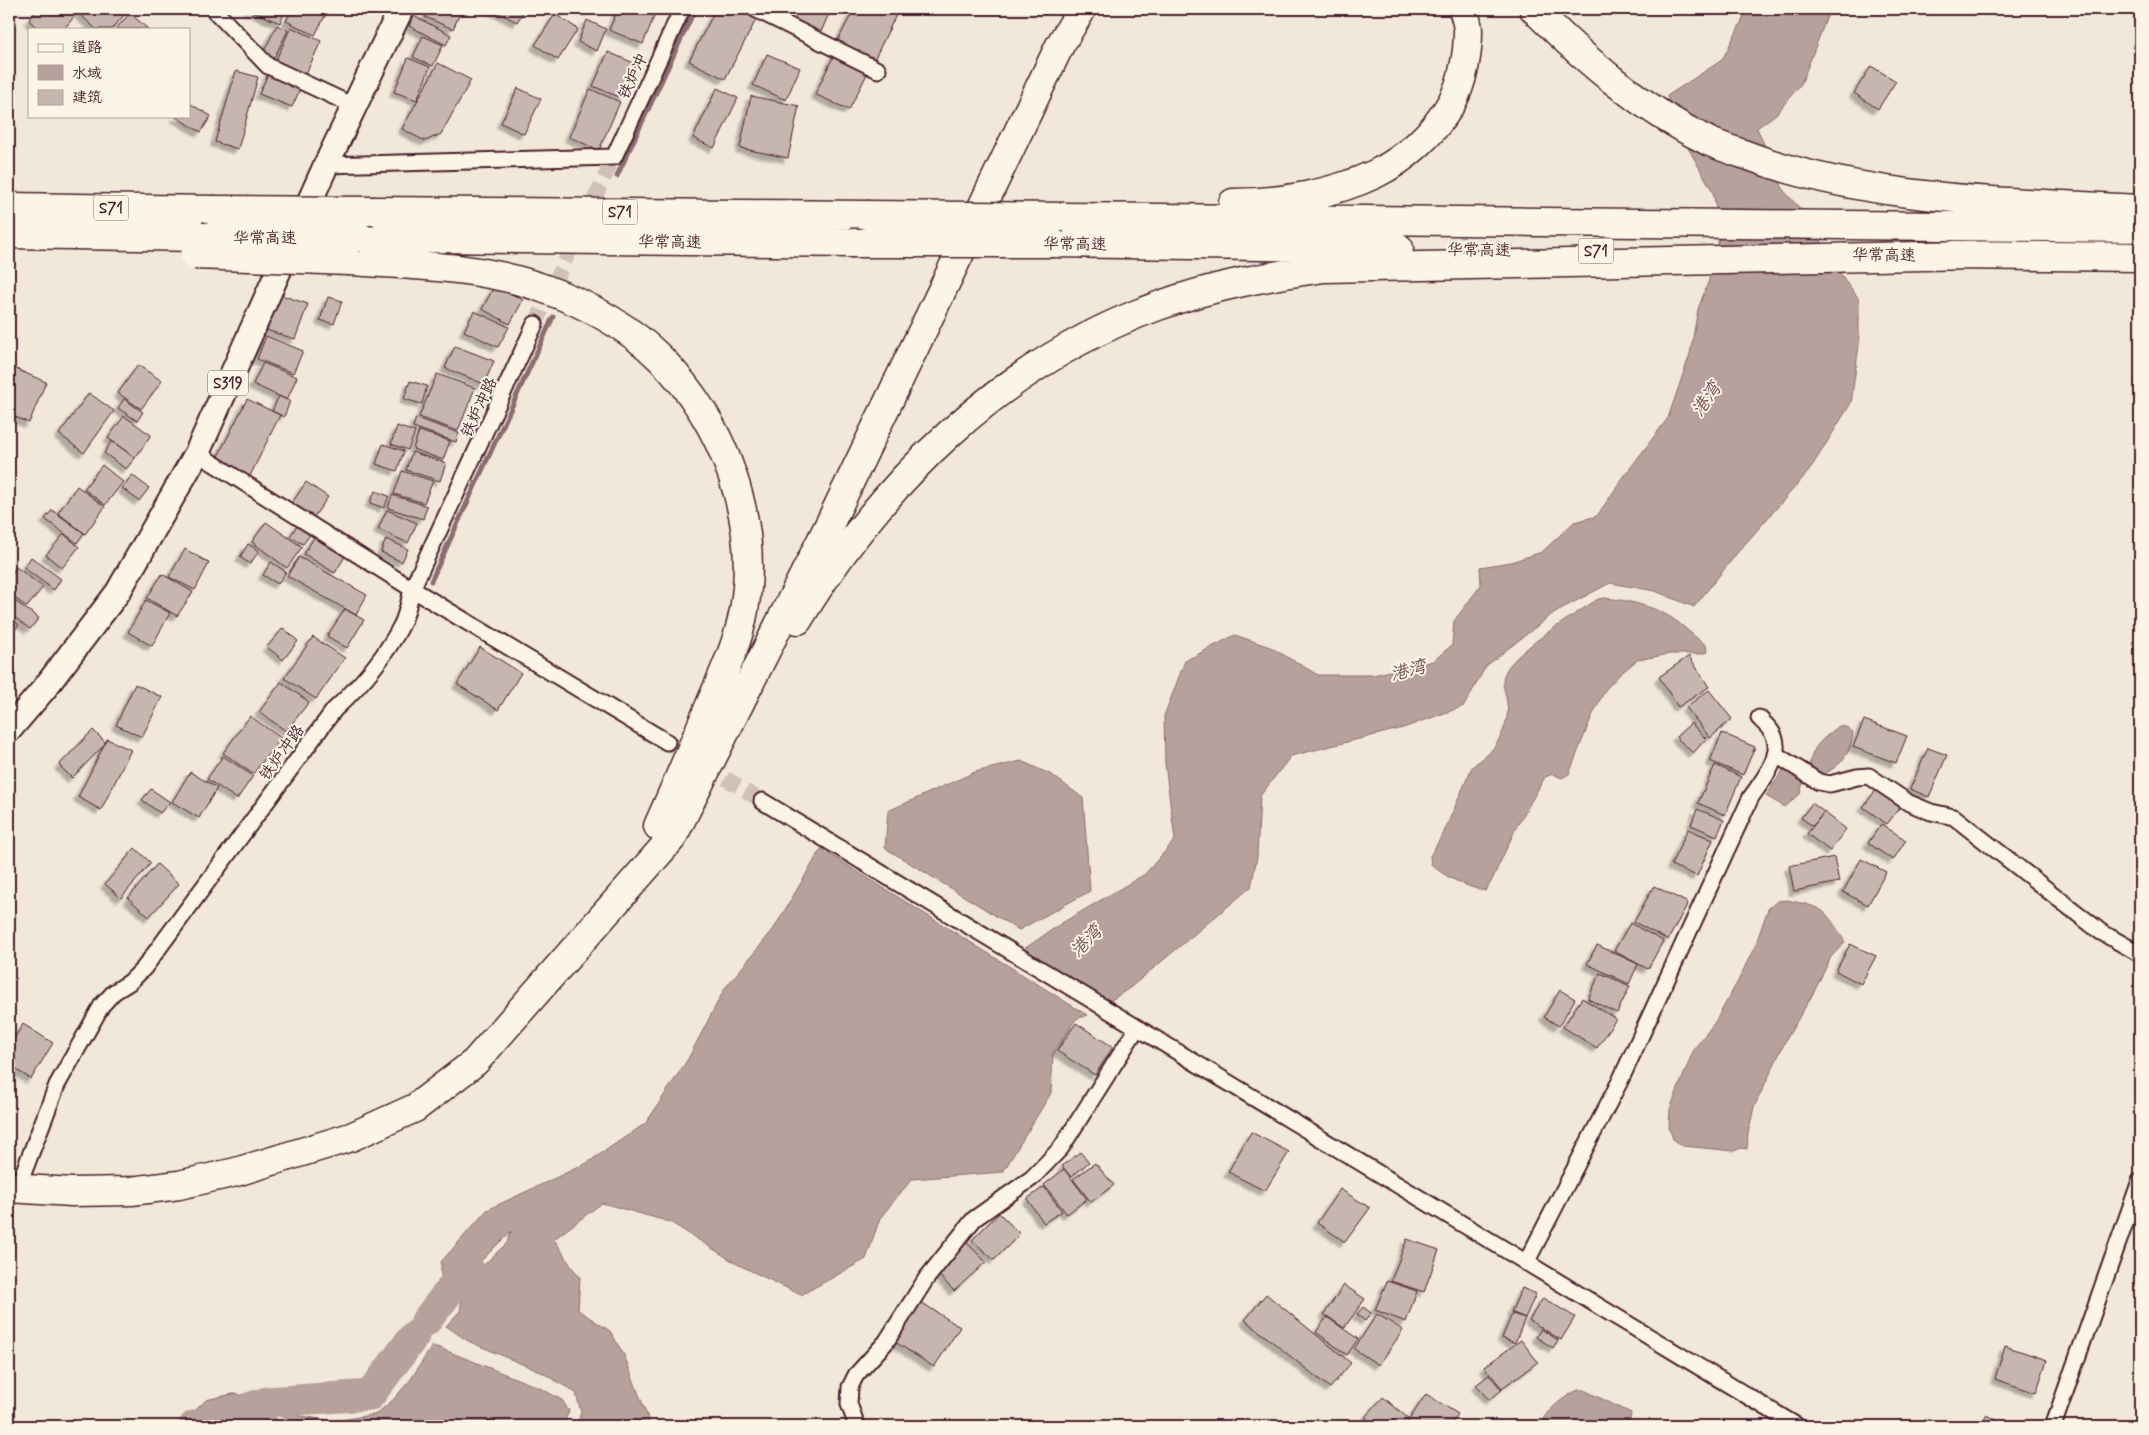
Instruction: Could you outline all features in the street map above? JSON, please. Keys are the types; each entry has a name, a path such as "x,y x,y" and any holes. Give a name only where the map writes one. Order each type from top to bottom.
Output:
{"highway":[{"path":"665,832 732,688 1018,98 1066,9"},
{"path":"665,832 831,521 1060,45 1082,9"},
{"path":"1067,210 1242,203 1307,196 1344,186 1376,174 1407,154 1433,128 1453,101 1464,69 1468,30 1463,9"},
{"path":"1534,9 1570,45 1608,78 1652,110 1711,142 1780,168 1844,182 1924,195 2140,209"},
{"name":"华常高速","path":"9,207 622,212 761,203 869,208 2140,228"},
{"path":"9,235 198,246 349,262 441,267 500,277 544,288 587,307 625,330 659,357 687,389 714,430 731,472 743,515 748,565 744,609 735,648 665,832"},
{"name":"华常高速","path":"198,246 360,237 850,243 1052,243 2140,257"},
{"path":"13,1182 72,1192 131,1191 179,1185 236,1172 351,1137 415,1108 475,1062 665,832 799,618 835,565 884,501 935,446 989,398 1046,360 1100,330 1158,306 1216,288 1269,276 1324,268 1972,255"}],"main road":[{"name":"S319","path":"9,730 118,592 197,453 326,165 401,9"}],"street":[{"path":"213,9 268,66 354,106"},
{"name":"铁炉冲","path":"326,165 614,157 682,9"},
{"path":"755,9 878,70"},
{"name":"铁炉冲路","path":"13,1182 57,1085 102,1005 114,992 130,982 144,968 334,710 360,686 378,663 402,624 412,589 535,324"},
{"path":"197,453 412,589 667,742"},
{"path":"1526,1263 1620,1081 1751,797 1772,766 1777,746 1774,735 1759,718"},
{"path":"1775,754 1819,782 1830,784 1856,777 1869,776 1909,804 1931,812 1954,817 2101,932 2140,954"},
{"path":"762,801 1797,1426"},
{"path":"857,1426 849,1404 850,1387 856,1375 886,1342 926,1279 974,1219 1032,1178 1061,1148 1137,1028"},
{"path":"2053,1426 2140,1181"}],"water":[{"name":"港湾","path":"1748,9 1830,9 1801,84 1776,114 1757,128 1784,191 1816,226 1826,254 1859,299 1859,345 1851,403 1809,471 1738,552 1694,607 1655,591 1610,583 1555,612 1486,666 1464,706 1403,728 1291,756 1260,796 1257,857 1251,887 1131,987 1104,1005 1018,953 1062,923 1145,874 1175,840 1165,764 1164,716 1185,661 1235,635 1270,647 1318,675 1373,675 1433,661 1452,645 1454,621 1481,585 1480,567 1511,562 1542,552 1574,522 1597,516 1668,418 1690,354 1698,309 1709,280 1720,233 1713,192 1687,146 1667,96 1722,60"},
{"path":"1605,598 1640,604 1665,614 1706,645 1707,652 1700,654 1670,654 1637,660 1619,675 1605,690 1592,716 1569,774 1562,778 1553,774 1545,777 1516,828 1485,891 1449,877 1431,864 1430,856 1444,832 1472,767 1492,750 1503,731 1508,710 1503,684 1505,673 1520,654 1533,644 1598,599"},
{"path":"1839,726 1846,727 1853,732 1849,749 1837,766 1816,779 1809,767 1813,753 1819,743"},
{"path":"1021,761 1052,775 1083,798 1090,891 1019,930 885,848 888,811 975,772"},
{"path":"1785,767 1794,768 1803,783 1800,794 1785,807 1766,796"},
{"path":"821,849 1087,1015 1076,1019 1053,1055 1051,1093 1003,1172 912,1179 880,1218 866,1259 801,1295 737,1264 670,1222 602,1203 553,1240 580,1277 578,1310 610,1331 624,1355 651,1426 577,1426 581,1412 576,1393 543,1373 468,1341 446,1326 460,1311 463,1292 470,1278 507,1243 511,1231 441,1301 441,1262 487,1210 587,1163 646,1123 688,1059 725,988 773,930"},
{"path":"1787,900 1810,905 1823,911 1833,922 1845,942 1831,957 1814,992 1787,1038 1754,1107 1747,1149 1741,1148 1734,1151 1683,1146 1673,1139 1669,1128 1670,1109 1694,1049 1715,1022 1737,983 1755,946 1768,909 1777,901"},
{"path":"432,1346 540,1388 562,1400 569,1411 563,1426 298,1426 273,1412 335,1421 376,1414 393,1400 411,1379"},
{"path":"1578,1390 1584,1390 1631,1413 1629,1426 1542,1426 1547,1415 1561,1400"},
{"path":"237,1393 287,1426 179,1426 206,1400"}],"building":[{"path":"38,9 70,9 76,14 65,28 37,28 29,20"},
{"path":"74,9 119,9 125,14 113,28 95,28"},
{"path":"246,9 286,9 280,23"},
{"path":"293,9 314,9 326,14 315,35 286,21"},
{"path":"429,9 462,9 453,29 425,17"},
{"path":"491,9 525,9 517,22"},
{"path":"618,9 657,9 643,44 609,30"},
{"path":"716,9 744,9 758,16 725,79 689,61"},
{"path":"784,9 831,9 820,34 781,18"},
{"path":"854,9 899,9 874,60 837,42"},
{"path":"130,13 147,28 117,28"},
{"path":"555,14 578,29 558,60 535,45"},
{"path":"414,16 451,35 446,45 409,26"},
{"path":"587,20 606,29 597,51 578,42"},
{"path":"277,25 288,30 274,58 263,53"},
{"path":"291,27 321,41 305,76 275,62"},
{"path":"423,36 443,45 433,66 413,57"},
{"path":"608,52 636,64 621,98 593,86"},
{"path":"835,53 869,70 849,110 815,94"},
{"path":"767,54 800,68 786,100 753,85"},
{"path":"408,58 430,67 417,100 394,92"},
{"path":"438,63 471,80 441,134 425,141 402,129"},
{"path":"1871,66 1896,81 1878,109 1854,93"},
{"path":"236,71 258,77 238,149 215,142"},
{"path":"269,72 302,85 292,107 259,94"},
{"path":"518,88 541,99 524,134 501,123"},
{"path":"717,88 738,98 714,148 693,138"},
{"path":"590,89 620,102 599,150 569,137"},
{"path":"751,96 799,106 788,158 740,148"},
{"path":"190,104 211,116 201,132 177,118 190,118"},
{"path":"495,285 523,300 510,324 482,309"},
{"path":"275,293 308,304 295,339 263,329"},
{"path":"328,297 342,301 334,324 320,320"},
{"path":"474,311 509,327 498,347 464,331"},
{"path":"266,336 303,351 293,373 257,359"},
{"path":"455,346 494,361 484,384 445,368"},
{"path":"263,363 297,377 287,400 253,384"},
{"path":"138,365 162,381 141,409 118,393"},
{"path":"9,366 46,382 29,423 9,414"},
{"path":"437,374 475,388 458,431 419,417"},
{"path":"410,381 427,386 422,404 404,399"},
{"path":"89,393 114,411 84,453 59,434"},
{"path":"279,396 290,401 284,417 272,411"},
{"path":"124,399 143,412 137,421 118,408"},
{"path":"247,399 280,415 249,478 216,460"},
{"path":"124,416 151,435 135,458 108,438"},
{"path":"416,418 459,433 456,442 413,427"},
{"path":"397,426 415,432 408,450 391,444"},
{"path":"419,431 450,441 443,460 413,449"},
{"path":"112,441 135,458 126,469 104,453"},
{"path":"383,444 404,451 397,471 376,464"},
{"path":"412,452 446,463 440,481 406,470"},
{"path":"102,465 123,482 105,505 84,489"},
{"path":"402,471 433,481 424,503 394,494"},
{"path":"132,475 149,488 139,501 122,488"},
{"path":"306,482 328,497 313,518 292,503"},
{"path":"77,486 105,507 85,534 58,513"},
{"path":"375,491 389,496 384,508 370,503"},
{"path":"392,495 427,506 423,519 388,508"},
{"path":"52,510 84,533 77,543 45,519"},
{"path":"387,510 417,523 408,543 378,529"},
{"path":"266,522 302,547 287,568 252,542"},
{"path":"299,523 312,532 303,544 290,536"},
{"path":"64,534 79,547 62,568 46,555"},
{"path":"316,534 347,553 335,573 304,554"},
{"path":"386,539 408,549 402,562 381,552"},
{"path":"248,544 259,551 250,564 240,557"},
{"path":"185,549 209,563 195,590 169,577"},
{"path":"31,557 61,579 54,590 24,568"},
{"path":"299,557 367,595 356,615 287,576"},
{"path":"271,562 286,572 278,584 263,575"},
{"path":"16,567 43,587 27,607 9,594 9,577"},
{"path":"162,574 193,592 177,616 147,598"},
{"path":"12,599 39,618 30,629 9,613 9,603"},
{"path":"146,600 170,613 152,646 128,632"},
{"path":"345,609 364,620 347,648 327,636"},
{"path":"9,617 19,625 9,636"},
{"path":"283,628 298,641 283,660 267,647"},
{"path":"313,637 345,658 316,699 284,678"},
{"path":"480,647 521,673 498,710 457,684"},
{"path":"1689,656 1709,687 1678,707 1659,677"},
{"path":"281,682 309,702 286,731 259,712"},
{"path":"135,684 162,697 142,737 116,725"},
{"path":"1709,690 1732,719 1710,738 1686,707"},
{"path":"250,716 281,738 253,774 223,753"},
{"path":"1864,720 1907,736 1896,763 1853,747"},
{"path":"1691,723 1706,739 1693,753 1676,737"},
{"path":"93,730 106,743 72,778 59,765"},
{"path":"1722,733 1755,747 1743,775 1710,761"},
{"path":"107,739 131,750 101,810 78,797"},
{"path":"1928,748 1947,755 1929,797 1910,789"},
{"path":"223,756 253,776 237,799 207,779"},
{"path":"1715,765 1741,777 1725,815 1698,803"},
{"path":"190,772 217,788 199,818 172,802"},
{"path":"151,789 170,802 160,813 142,800"},
{"path":"1876,790 1900,807 1887,824 1863,807"},
{"path":"1812,803 1824,812 1813,826 1801,818"},
{"path":"1697,809 1724,820 1717,836 1691,825"},
{"path":"1824,812 1846,829 1830,851 1807,834"},
{"path":"1881,824 1906,840 1893,860 1868,843"},
{"path":"1688,829 1713,840 1697,876 1671,865"},
{"path":"135,848 151,863 121,898 105,884"},
{"path":"1834,857 1839,882 1794,891 1789,866"},
{"path":"1861,859 1886,872 1868,905 1843,892"},
{"path":"157,864 179,884 149,917 128,898"},
{"path":"1654,886 1688,903 1668,940 1634,922"},
{"path":"1630,923 1663,941 1648,969 1614,951"},
{"path":"1850,944 1876,956 1861,984 1836,971"},
{"path":"1597,945 1638,964 1629,984 1587,964"},
{"path":"1600,973 1630,986 1617,1013 1588,999"},
{"path":"1560,990 1575,999 1559,1026 1544,1017"},
{"path":"1582,998 1616,1019 1597,1048 1563,1027"},
{"path":"1076,1023 1113,1047 1095,1075 1057,1051"},
{"path":"23,1024 53,1043 31,1079 9,1065 9,1047"},
{"path":"1251,1132 1289,1152 1265,1191 1228,1172"},
{"path":"1080,1152 1089,1162 1071,1177 1062,1166"},
{"path":"1095,1163 1114,1185 1091,1202 1073,1179"},
{"path":"1064,1169 1087,1199 1067,1214 1044,1185"},
{"path":"1044,1187 1062,1211 1044,1223 1027,1199"},
{"path":"1340,1189 1370,1208 1345,1242 1317,1223"},
{"path":"999,1213 1020,1234 994,1260 972,1240"},
{"path":"1407,1239 1439,1250 1424,1292 1391,1281"},
{"path":"965,1241 986,1262 954,1291 934,1270"},
{"path":"1387,1281 1417,1291 1406,1322 1375,1310"},
{"path":"1344,1285 1365,1299 1344,1328 1324,1314"},
{"path":"1522,1288 1536,1294 1525,1318 1511,1312"},
{"path":"1266,1294 1351,1363 1330,1388 1245,1320"},
{"path":"1543,1298 1575,1317 1561,1340 1529,1320"},
{"path":"919,1301 960,1327 934,1367 892,1340"},
{"path":"1363,1307 1371,1313 1365,1321 1357,1314"},
{"path":"1377,1314 1403,1330 1379,1365 1354,1349"},
{"path":"1512,1314 1525,1318 1515,1343 1502,1338"},
{"path":"1327,1317 1358,1339 1347,1355 1316,1332"},
{"path":"1541,1329 1558,1340 1553,1348 1536,1337"},
{"path":"1521,1340 1538,1362 1502,1388 1484,1367"},
{"path":"2005,1346 2047,1360 2036,1393 1995,1379"},
{"path":"1489,1375 1502,1390 1489,1400 1476,1385"},
{"path":"1426,1394 1458,1414 1450,1426 1411,1426 1407,1423"},
{"path":"1383,1397 1408,1418 1400,1426 1376,1426 1365,1417"},
{"path":"1986,1415 2009,1426 1982,1426"}],"waterway":[{"path":"617,176 695,9"},
{"path":"431,581 553,317"},
{"path":"426,1321 468,1267"},
{"path":"194,1426 267,1402 370,1395 414,1336"}],"tunnel":[{"path":"535,324 614,157"},
{"path":"667,742 762,801"}]}
